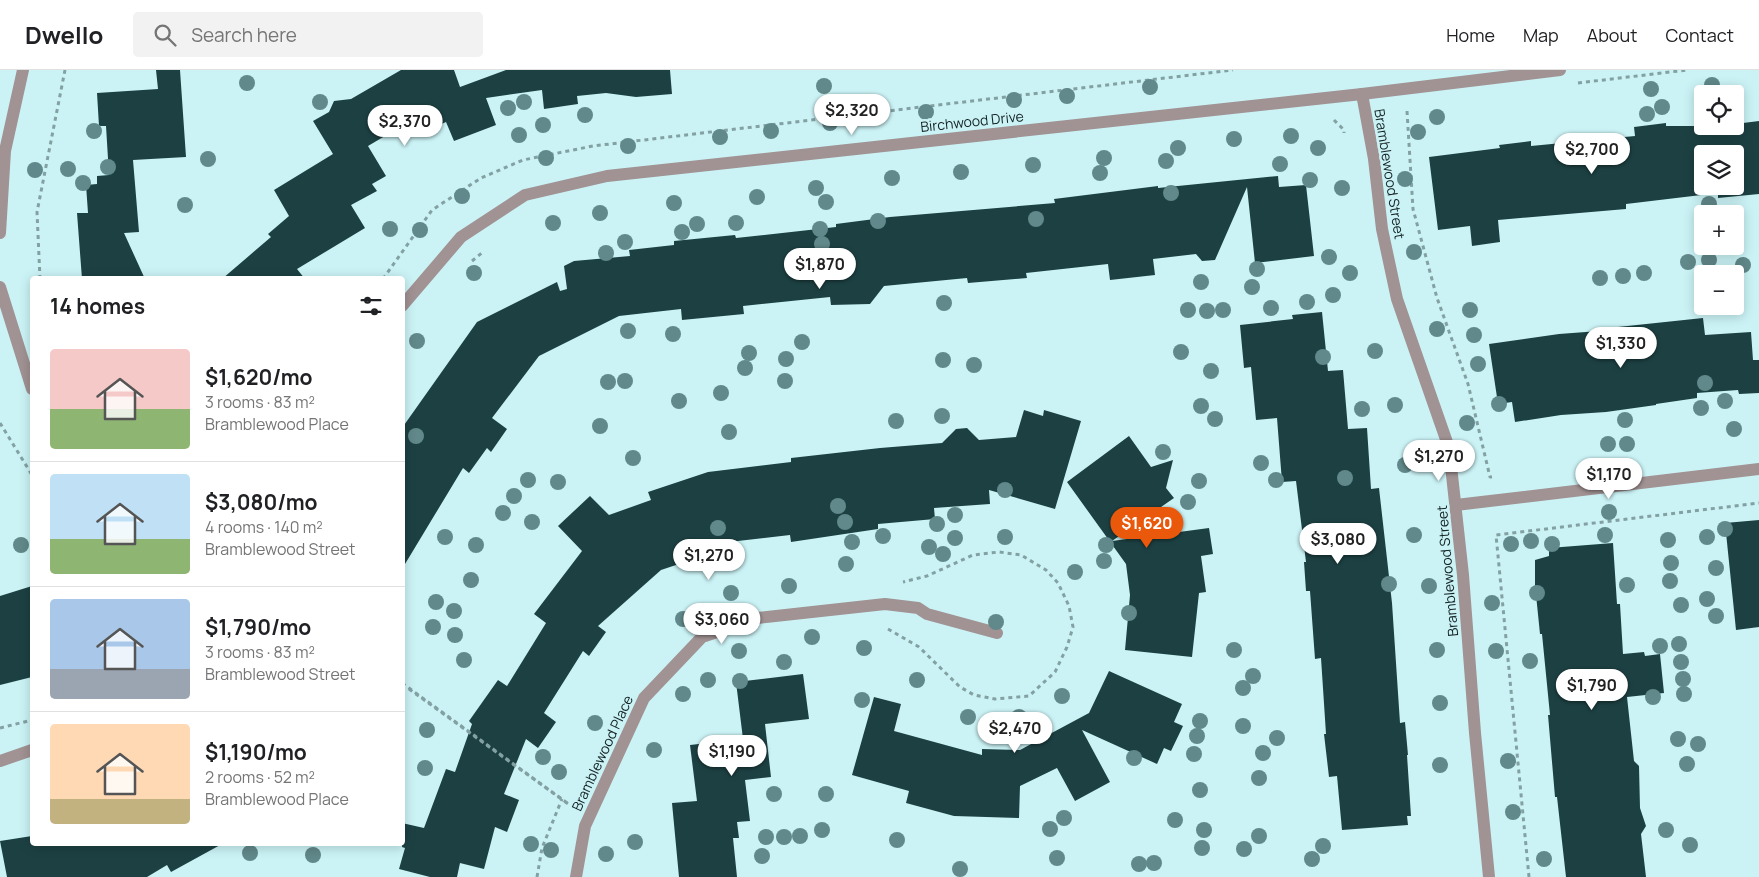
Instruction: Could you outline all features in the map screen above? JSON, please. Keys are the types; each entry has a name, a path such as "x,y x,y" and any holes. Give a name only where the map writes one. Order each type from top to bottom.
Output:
{"street":[{"path":"0,233 5,151 23,70"},
{"name":"Birchwood Drive","path":"405,302 461,237 525,194 607,176 1362,94 1560,70"},
{"name":"Bramblewood Street","path":"1362,94 1374,159 1382,229 1397,299 1449,448 1456,505 1490,877"},
{"path":"0,287 30,383"},
{"path":"1456,505 1759,469"},
{"name":"Bramblewood Place","path":"576,877 585,826 644,698 702,637 758,618 885,604 918,608 927,614 997,633"},
{"path":"0,761 30,751"}],"path":[{"path":"40,276 37,212 65,70"},
{"path":"1407,110 1413,209 1437,298 1468,384 1490,477"},
{"path":"1344,130 1346,139"},
{"path":"0,422 30,472"},
{"path":"1529,877 1496,535 1759,503"},
{"path":"882,625 919,647 960,687 974,695 996,699 1029,696 1056,672 1067,647 1073,627 1069,606 1058,583 1046,570 1022,555 998,552 973,555 927,576 896,583"},
{"path":"405,686 574,808"},
{"path":"409,689 574,808"},
{"path":"0,728 30,720"},
{"path":"537,877 542,848 562,799"},
{"path":"574,808 576,803"}],"building":[{"path":"156,70 180,70 186,157 133,160 139,232 124,233 144,276 82,276 77,213 88,213 86,185 97,184 97,176 109,175 106,126 99,126 97,93 158,89"},
{"path":"401,70 454,70 460,87 506,70 670,70 672,94 636,97 606,93 577,96 578,104 544,109 542,90 486,98 496,125 454,141 446,122 423,132 417,117 368,146 386,176 372,184 377,191 351,205 365,228 297,269 303,276 226,276 271,237 268,234 289,216 274,190 333,154 313,121 329,112 334,101 351,99"},
{"path":"1759,121 1759,194 1718,198 1718,195 1744,195 1744,145 1694,145 1694,195 1701,195 1626,204 1626,209 1498,220 1500,242 1472,246 1470,226 1438,230 1429,157 1500,148 1499,145 1531,141 1531,146 1635,136 1634,127 1666,123 1666,126 1694,126 1694,135 1744,135 1744,123"},
{"path":"1278,176 1279,187 1306,185 1314,256 1255,263 1247,187 1215,260 1202,261 1196,254 1153,259 1155,275 1110,280 1108,264 1026,273 1027,278 968,283 967,278 884,286 870,304 831,305 830,297 743,306 744,314 682,320 681,309 619,316 539,356 492,418 507,429 491,452 487,448 469,473 463,468 405,564 405,424 477,322 557,282 560,291 567,289 564,266 574,261 630,256 629,250 674,245 674,241 735,235 736,238 836,227 836,224 890,217 1055,203 1054,199 1158,186 1158,188"},
{"path":"1322,312 1328,371 1343,370 1348,429 1367,428 1371,489 1379,488 1392,603 1400,723 1405,722 1408,755 1411,816 1407,816 1408,825 1342,830 1337,776 1329,777 1324,734 1326,734 1321,658 1315,659 1310,591 1306,591 1304,562 1306,562 1296,481 1282,482 1277,418 1256,420 1251,367 1244,368 1240,325 1293,319 1292,315"},
{"path":"1703,318 1705,335 1751,332 1753,360 1759,360 1759,393 1739,394 1738,390 1697,393 1697,398 1656,405 1515,422 1512,402 1498,404 1489,344 1559,334 1599,331 1599,329"},
{"path":"1024,410 1043,416 1044,410 1081,421 1055,509 989,490 990,504 934,508 935,519 878,524 878,529 791,542 790,535 703,545 706,555 661,570 598,626 606,632 589,656 583,651 544,713 556,722 538,748 526,739 504,794 519,800 507,832 495,827 484,869 460,863 457,877 430,877 399,869 405,848 402,846 405,846 405,824 424,828 446,769 455,772 472,724 469,721 498,680 507,686 546,623 534,614 582,551 558,526 590,496 609,515 651,500 648,492 708,472 791,462 791,458 942,443 956,429 967,428 979,440 1016,437"},
{"path":"1129,436 1151,467 1173,460 1166,488 1174,498 1112,541 1209,528 1213,554 1201,556 1206,592 1199,593 1192,657 1125,650 1130,595 1126,564 1067,482"},
{"path":"1759,520 1759,627 1736,630 1725,523"},
{"path":"1613,543 1623,654 1644,652 1645,656 1660,654 1664,693 1627,697 1634,761 1639,766 1640,808 1646,826 1641,834 1646,877 1566,877 1557,797 1555,797 1548,715 1550,715 1535,585 1535,560 1549,556 1549,548"},
{"path":"30,587 30,678 0,685 0,596"},
{"path":"1109,671 1182,704 1174,722 1183,726 1171,751 1164,748 1157,764 1082,730 1110,782 1075,801 1057,768 1020,786 1019,818 954,816 906,803 909,791 852,775 874,697 901,704 894,731 982,755 982,749 1020,750 1089,713"},
{"path":"803,674 809,719 765,724 771,777 745,780 750,821 737,822 739,838 733,838 737,877 679,877 672,803 697,801 690,745 743,739 736,682"},
{"path":"30,836 30,846 218,846 171,872 167,865 147,877 7,877 0,841"}]}
